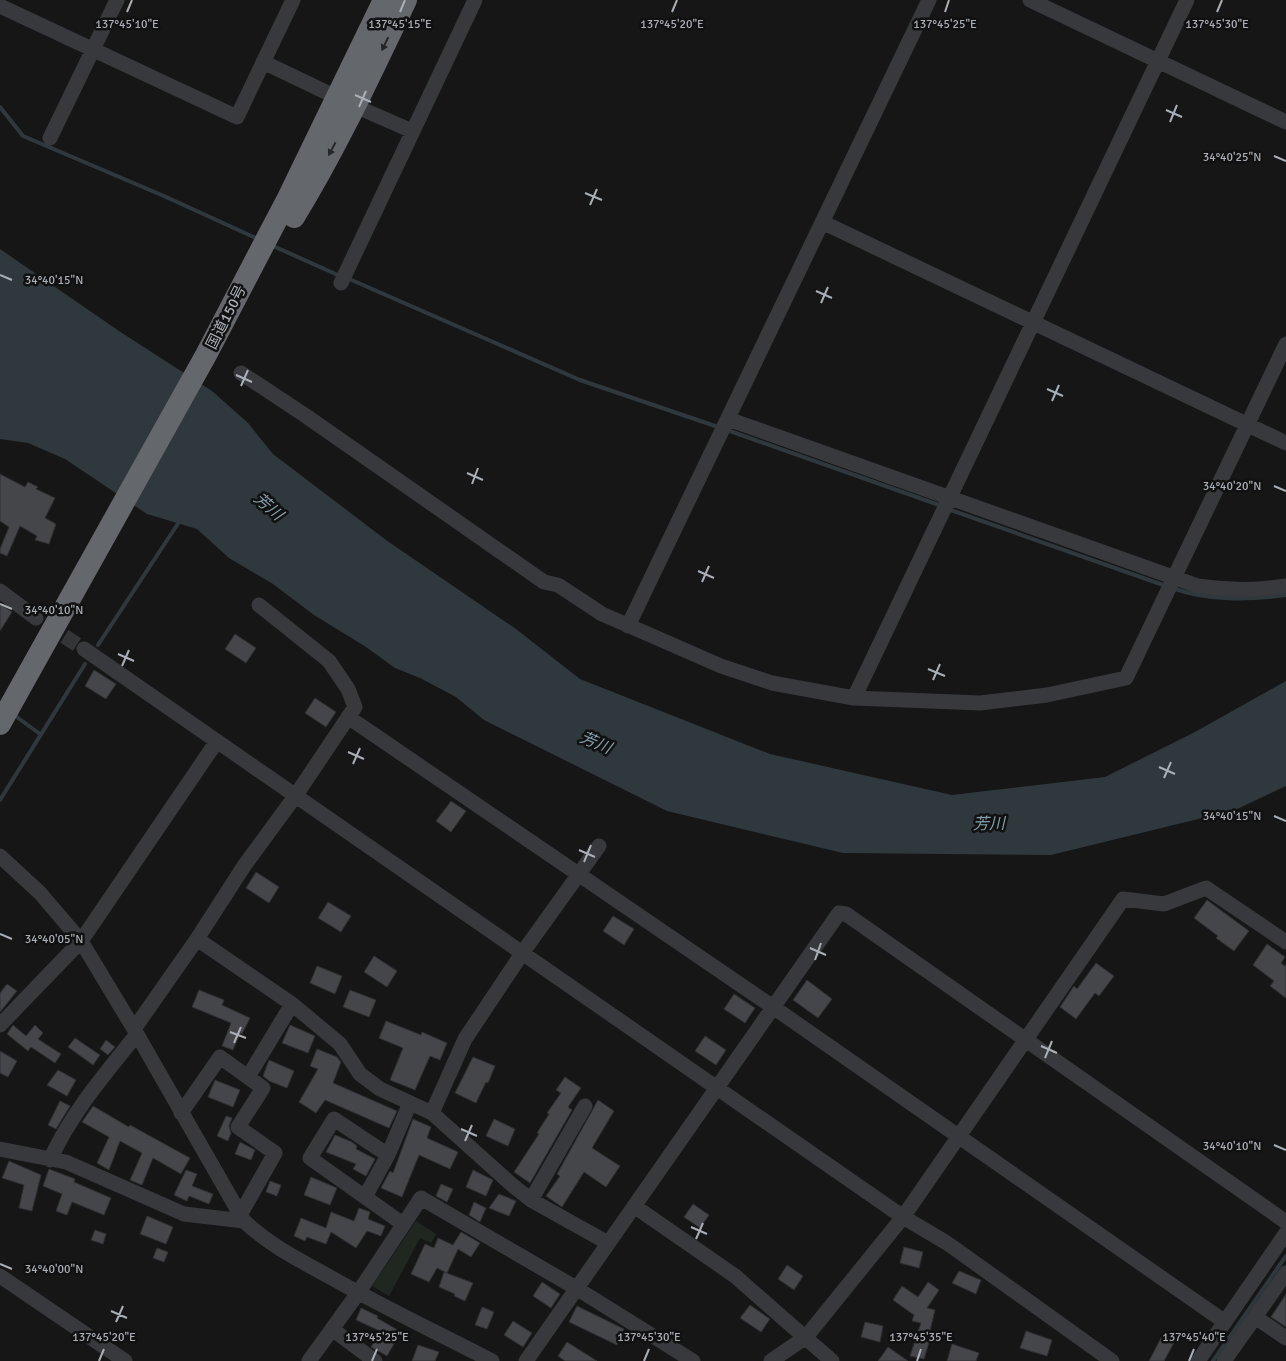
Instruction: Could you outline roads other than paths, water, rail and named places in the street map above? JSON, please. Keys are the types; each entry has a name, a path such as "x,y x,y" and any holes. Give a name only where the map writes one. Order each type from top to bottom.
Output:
{"highway":[{"name":"国道150号","path":"346,101 384,0"},
{"name":"国道150号","path":"0,724 206,354 288,198 406,0"}],"street":[{"path":"50,138 116,0"},
{"path":"0,6 237,117 293,0"},
{"path":"344,276 475,0"},
{"path":"628,626 929,0"},
{"path":"1030,0 1286,122"},
{"path":"854,698 1188,0"},
{"path":"264,62 412,131"},
{"path":"822,222 1286,443"},
{"path":"241,373 314,421 544,582 558,584 602,614 628,626 700,658 772,683 854,698 980,703 1047,696 1126,678 1286,344"},
{"path":"728,420 1198,586 1230,590 1258,590 1286,586"},
{"path":"0,591 36,618"},
{"path":"50,1160 65,1130 135,1032 244,866 296,795 355,707 348,689 329,661 259,605"},
{"path":"84,649 903,1217 947,1243 1112,1361"},
{"path":"348,717 773,1007 1225,1322"},
{"path":"0,1025 81,941 217,740"},
{"path":"432,1113 465,1039 523,952 599,846"},
{"path":"0,856 40,893 81,941 242,1218 258,1234 281,1250 358,1293 492,1361"},
{"path":"771,1361 806,1337 903,1217 1124,899 1164,904 1206,888 1286,942"},
{"path":"526,1361 716,1086 839,913 846,914 1286,1222"},
{"path":"197,939 292,1004 340,1044 360,1074 380,1090 432,1113 531,1200 608,1243"},
{"path":"248,1077 292,1004"},
{"path":"181,1113 220,1057 264,1088 238,1127 275,1153 242,1218"},
{"path":"365,1197 388,1156 410,1104"},
{"path":"531,1200 584,1106"},
{"path":"388,1156 334,1119 310,1158 403,1224"},
{"path":"0,1149 66,1162 184,1214 242,1218"},
{"path":"309,1361 358,1293 420,1198 576,1288 693,1361"},
{"path":"634,1206 735,1276 832,1361"},
{"path":"1198,1361 1286,1233"},
{"path":"1224,1361 1286,1273"},
{"path":"0,1276 125,1361"},
{"path":"1255,1317 1286,1338"},
{"path":"332,1329 375,1361"}],"water":[{"name":"芳川","path":"0,249 119,331 212,391 248,423 273,454 386,540 516,629 580,679 770,754 952,795 1105,777 1195,732 1286,681 1286,786 1235,810 1051,855 843,853 667,811 484,720 456,697 420,678 395,668 366,647 314,615 273,584 229,558 197,529 147,514 65,459 28,443 0,439"}],"waterway":[{"path":"0,107 23,136 164,196 258,239"},
{"path":"271,245 340,276"},
{"path":"347,278 580,380 721,428"},
{"path":"727,430 942,506"},
{"path":"948,509 1166,586"},
{"path":"98,645 181,519"},
{"path":"1172,588 1200,595 1229,598 1286,595"},
{"path":"0,800 85,664"},
{"path":"14,715 40,734"},
{"path":"1213,1361 1286,1256"}],"tunnel":[{"path":"45,624 84,649"}]}
